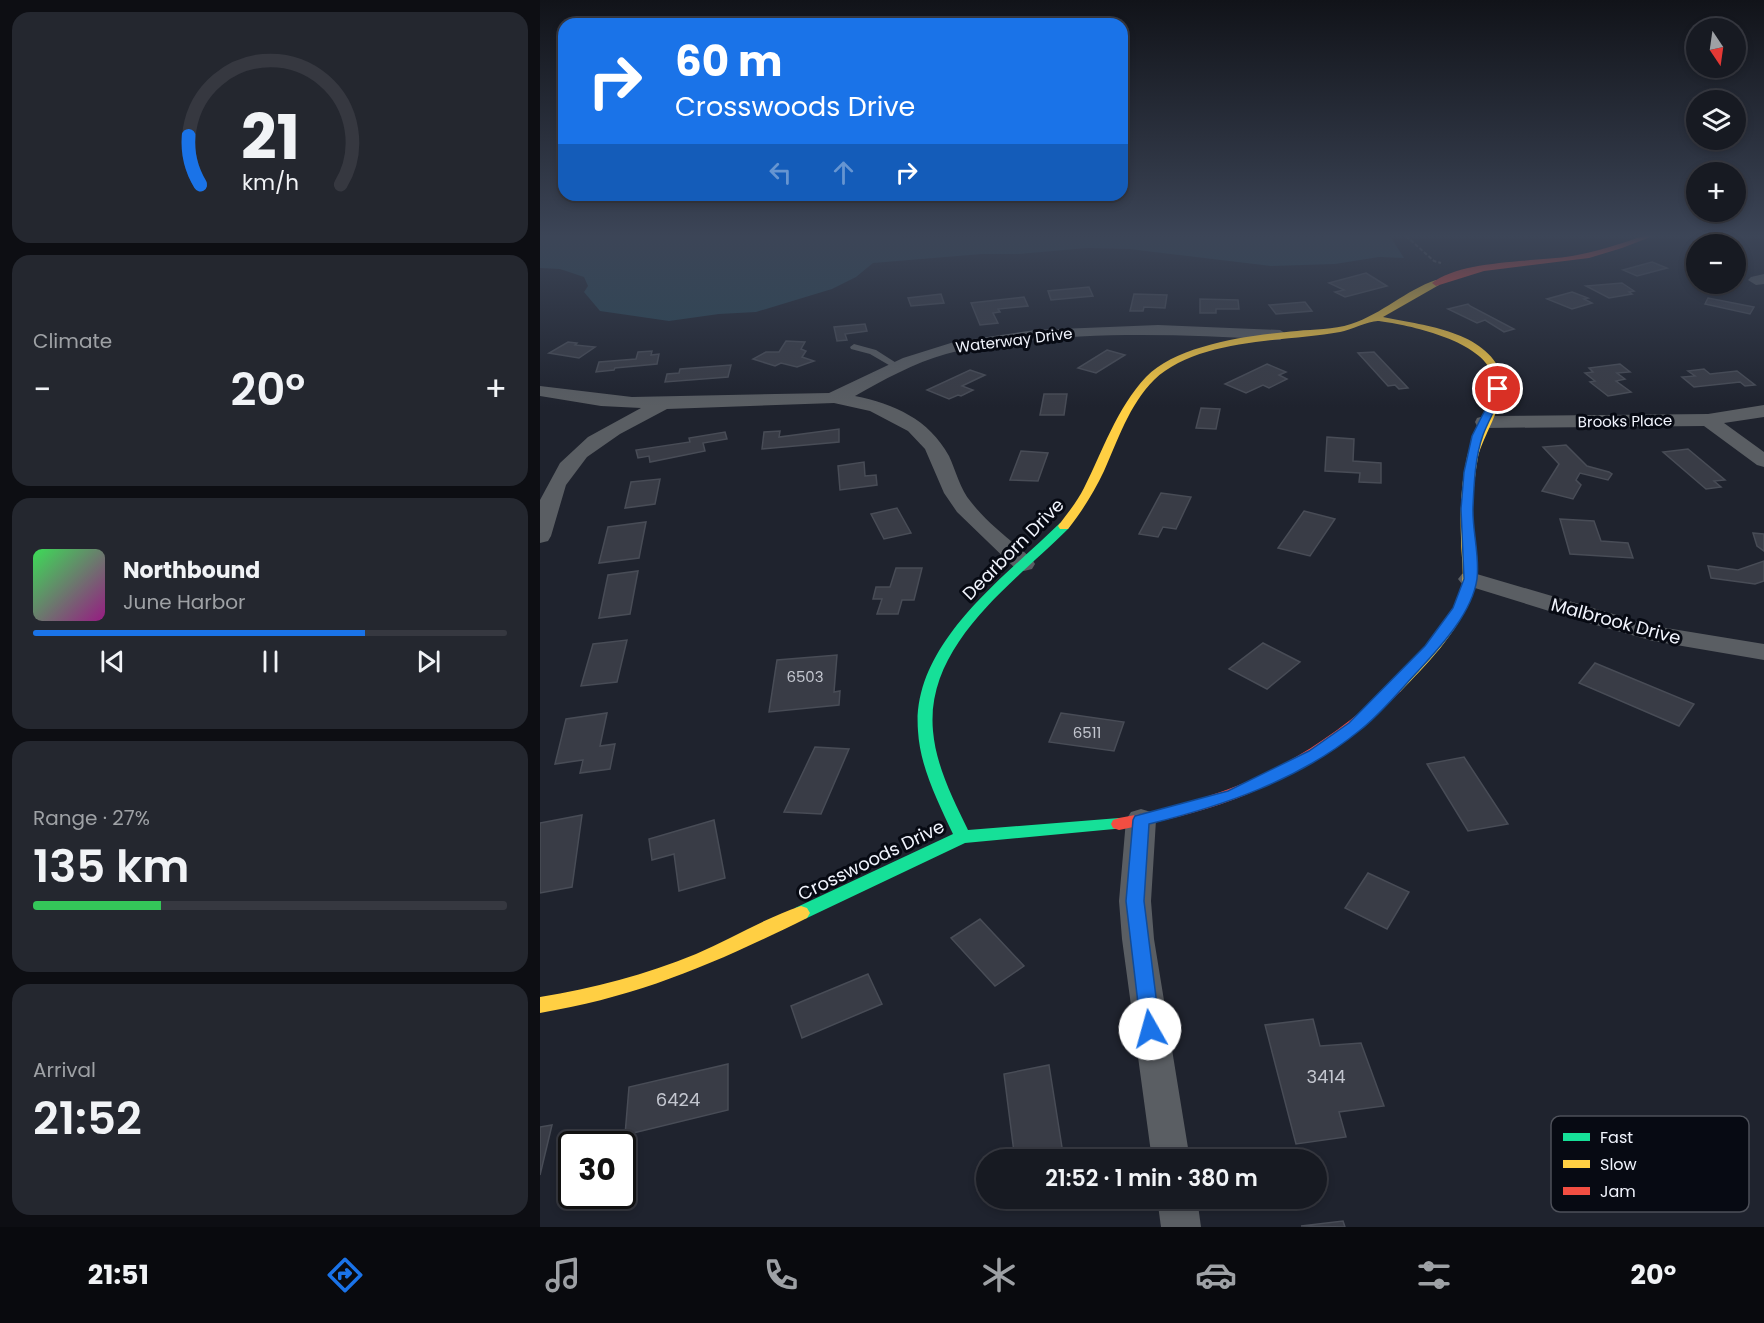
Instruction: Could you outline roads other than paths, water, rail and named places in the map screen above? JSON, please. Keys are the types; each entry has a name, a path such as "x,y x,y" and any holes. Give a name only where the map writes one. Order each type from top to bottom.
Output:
{"street":[{"name":"Dearborn Drive","path":"963,837 932,760 924,716 926,696 933,677 962,628 982,603 1080,507 1104,466 1123,414 1134,397 1162,369 1174,363 1206,353 1285,335 1332,330 1377,318 1416,293"},
{"name":"Crosswoods Drive","path":"540,1005 608,990 725,949 963,837 1002,831 1078,828 1141,820 1203,805 1276,776 1337,741 1391,692 1430,650 1460,609 1470,579 1467,509 1474,446 1498,389 1497,368 1480,350 1458,340 1377,318"},
{"name":"Waterway Drive","path":"540,392 614,403 663,405 834,398 897,366 963,345 1073,333 1167,330 1285,335"},
{"path":"834,398 874,406 912,424 934,449 958,499 971,516 1024,564"},
{"path":"540,536 544,515 557,484 571,460 584,447 603,434 663,405"},
{"name":"Brooks Place","path":"1484,422 1708,420 1764,411"},
{"path":"1708,420 1764,461"},
{"name":"Malbrook Drive","path":"1470,579 1653,633 1764,652"},
{"path":"1141,820 1135,901 1138,939 1169,1149"},
{"path":"1178,1209 1181,1227"}],"lane":[{"path":"854,347 885,358 897,366"}],"water":[{"path":"585,293 818,293 756,312 719,314 669,321 600,311"}]}
